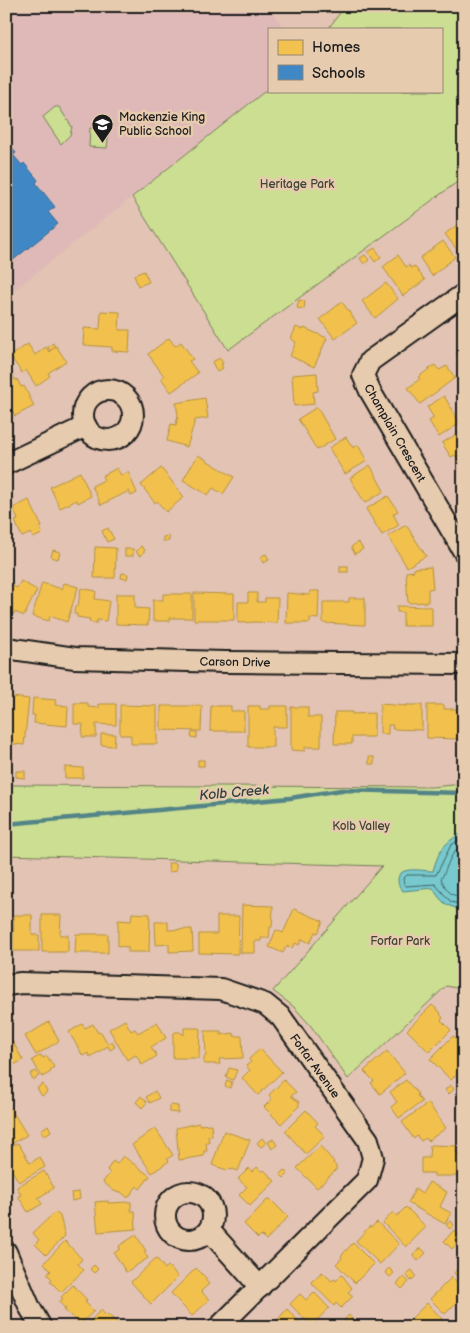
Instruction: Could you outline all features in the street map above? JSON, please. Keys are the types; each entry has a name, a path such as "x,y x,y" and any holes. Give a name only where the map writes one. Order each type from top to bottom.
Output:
{"street":[{"name":"Champlain Crescent","path":"464,294 370,361 363,374 370,390 464,552"},
{"path":"6,464 86,426"},
{"name":"Carson Drive","path":"6,648 85,658 225,662 464,664"},
{"name":"Forfar Avenue","path":"6,985 21,983 221,988 265,1004 280,1017 368,1140 372,1158 367,1180 219,1327"},
{"path":"209,1230 260,1287"},
{"path":"6,1252 30,1308 41,1327"}],"shaded area":[{"name":"Mackenzie King Public School","path":"6,6 269,6 283,28 268,28 268,89 6,297"}],"green space":[{"name":"Heritage Park","path":"345,6 464,6 464,177 228,350 132,197 268,89 268,92 442,92 442,28 329,28"},
{"path":"55,107 59,107 72,127 70,135 61,144 43,117"},
{"path":"90,128 109,129 107,148 89,147"},
{"path":"464,784 464,977 456,988 446,986 348,1079 311,1026 294,1007 273,991 382,866 6,855 6,785 431,787"}],"water":[{"path":"464,832 464,910 446,904 433,888 402,890 398,880 402,872 412,870 433,871 440,852 447,843"}],"building: Homes":[{"path":"464,220 464,251 460,254 445,234"},
{"path":"443,241 455,257 432,276 420,258"},
{"path":"375,248 381,257 375,262 368,252"},
{"path":"365,255 369,260 364,264 360,258"},
{"path":"398,255 406,267 409,265 411,268 414,266 425,280 403,296 383,267"},
{"path":"144,271 149,282 138,286 134,275"},
{"path":"386,283 398,299 375,318 362,301"},
{"path":"299,300 305,301 304,309 297,308"},
{"path":"342,302 357,323 335,339 320,319"},
{"path":"101,311 120,312 119,330 130,330 129,352 112,351 112,347 83,345 84,328 100,329"},
{"path":"296,327 303,330 304,328 327,338 314,367 290,356 296,342 291,339"},
{"path":"169,338 175,346 181,342 193,359 189,361 198,373 171,392 161,378 164,376 148,354"},
{"path":"53,343 55,347 50,351 48,347"},
{"path":"28,344 35,355 46,347 49,352 56,346 66,361 48,373 50,376 36,386 26,370 22,373 10,356"},
{"path":"464,347 464,362 456,352"},
{"path":"220,358 223,368 217,372 212,362"},
{"path":"435,365 439,370 447,366 455,378 420,404 408,388 420,379 418,377"},
{"path":"12,373 21,387 24,386 34,406 15,416 12,410 6,413 6,376"},
{"path":"317,373 318,391 313,392 314,404 294,406 292,375"},
{"path":"444,396 460,423 439,437 429,421 434,418 427,407"},
{"path":"205,398 208,418 195,420 187,447 167,441 171,424 176,425 178,415 176,403"},
{"path":"317,407 335,439 317,450 298,419"},
{"path":"464,430 464,464 461,465 455,455 451,457 442,443"},
{"path":"346,437 353,448 358,445 367,461 345,474 329,448"},
{"path":"198,455 234,477 223,494 213,488 208,495 183,480"},
{"path":"370,465 384,491 365,503 350,478"},
{"path":"117,468 121,476 128,472 137,493 131,496 129,491 101,505 92,486 104,480 102,476"},
{"path":"161,468 184,497 166,512 157,501 155,503 141,485"},
{"path":"80,472 91,496 78,503 77,500 60,508 50,487"},
{"path":"388,496 398,511 393,514 399,525 382,535 366,509"},
{"path":"29,500 42,527 40,528 42,534 33,538 31,533 22,537 15,521 18,520 13,508"},
{"path":"406,525 426,556 407,567 388,536"},
{"path":"108,528 114,539 107,542 102,531"},
{"path":"169,536 169,541 163,541 163,537"},
{"path":"358,542 363,549 355,554 351,547"},
{"path":"141,546 145,550 141,556 136,552"},
{"path":"95,547 116,548 115,578 94,578"},
{"path":"125,549 133,549 133,556 125,556"},
{"path":"53,550 60,552 58,559 51,557"},
{"path":"266,554 269,560 263,563 260,557"},
{"path":"340,566 348,566 348,572 340,572"},
{"path":"431,567 433,588 428,589 428,602 408,603 406,572 414,571 414,568"},
{"path":"122,573 128,574 127,579 121,578"},
{"path":"21,581 37,590 24,616 6,610 9,606 6,604 6,583 17,588"},
{"path":"42,583 62,589 64,583 78,587 67,622 50,616 49,621 32,616"},
{"path":"81,588 96,591 95,599 109,601 106,621 97,620 97,623 89,622 90,619 77,617 77,614 74,614 75,606 78,606"},
{"path":"310,591 319,591 318,619 310,618 310,623 286,623 287,593 309,595"},
{"path":"194,593 234,594 234,620 194,620"},
{"path":"248,593 257,593 257,602 265,602 265,598 278,598 277,623 238,623 238,602 248,602"},
{"path":"116,594 135,594 135,608 149,609 148,625 116,624"},
{"path":"163,594 192,594 192,618 170,618 170,621 153,621 153,600 163,600"},
{"path":"349,598 365,598 365,625 323,623 323,602 349,602"},
{"path":"397,606 432,607 432,626 403,626 403,612 397,612"},
{"path":"12,697 29,699 24,745 6,743 6,711 7,716 10,717"},
{"path":"33,698 56,700 55,705 68,706 67,726 34,723 35,715 32,715"},
{"path":"74,703 88,703 88,707 99,708 99,704 116,704 116,725 96,724 96,737 82,737 83,724 74,724"},
{"path":"380,704 422,705 422,730 392,729 393,725 388,725 388,734 380,734"},
{"path":"120,705 157,706 157,744 131,744 131,735 120,735"},
{"path":"427,705 444,705 444,709 460,709 460,739 427,738"},
{"path":"161,706 202,706 201,731 161,730"},
{"path":"211,706 231,706 231,711 244,711 244,731 210,731"},
{"path":"248,706 260,706 260,709 270,709 270,706 287,706 287,727 273,727 273,747 248,747"},
{"path":"291,707 308,707 308,717 321,717 321,747 305,747 305,751 291,750"},
{"path":"335,712 352,712 352,714 374,713 374,737 352,737 352,744 334,744"},
{"path":"192,732 197,732 197,738 191,737"},
{"path":"101,734 115,734 114,746 101,745"},
{"path":"369,757 374,757 374,764 369,764"},
{"path":"198,760 204,760 204,766 198,766"},
{"path":"65,767 83,768 83,778 65,778"},
{"path":"16,771 25,771 25,778 16,777"},
{"path":"168,863 176,863 176,871 169,872"},
{"path":"242,905 273,906 272,927 270,927 269,938 261,938 261,941 255,941 255,953 241,953"},
{"path":"294,909 323,921 318,933 315,932 310,943 302,939 299,945 295,943 292,948 286,946 283,953 269,947 276,930 283,933"},
{"path":"132,913 150,914 149,952 128,952 128,947 118,946 118,920 131,921"},
{"path":"14,915 32,915 32,935 39,935 39,951 13,951"},
{"path":"42,915 61,915 60,935 68,935 68,952 42,952"},
{"path":"217,916 239,916 238,954 199,953 199,934 217,934"},
{"path":"155,922 168,922 168,930 192,929 193,951 169,952 169,944 156,945"},
{"path":"6,934 11,934 10,951 6,951"},
{"path":"76,934 108,934 108,953 75,953"},
{"path":"432,1005 441,1013 443,1018 441,1020 451,1030 429,1052 407,1030"},
{"path":"125,1020 131,1031 135,1029 138,1033 157,1022 166,1038 151,1047 157,1056 142,1065 136,1055 127,1060 109,1029"},
{"path":"49,1022 59,1041 36,1055 25,1036"},
{"path":"82,1024 85,1028 93,1024 98,1033 101,1032 108,1044 112,1041 115,1047 110,1050 108,1046 90,1057 88,1053 83,1056 69,1032"},
{"path":"184,1028 200,1028 199,1058 173,1058 173,1035 175,1032 180,1032 184,1035"},
{"path":"6,1030 23,1060 10,1067 9,1065 6,1066"},
{"path":"205,1031 221,1031 221,1035 234,1033 234,1036 242,1036 243,1058 219,1059 220,1064 204,1064 204,1056 206,1056"},
{"path":"453,1036 464,1046 464,1067 451,1080 430,1059"},
{"path":"260,1049 282,1072 258,1095 242,1078 250,1070 246,1066 251,1062 249,1059"},
{"path":"387,1051 405,1073 380,1094 371,1083 374,1081 364,1071"},
{"path":"41,1055 43,1058 47,1056 54,1067 50,1070 51,1072 42,1077 32,1060"},
{"path":"229,1068 237,1070 233,1080 226,1077"},
{"path":"36,1071 39,1076 33,1080 30,1074"},
{"path":"227,1080 232,1082 230,1088 225,1086"},
{"path":"284,1080 296,1092 291,1096 299,1102 299,1106 281,1124 264,1107 272,1099 269,1095"},
{"path":"406,1080 422,1102 399,1118 391,1107 397,1102 390,1092"},
{"path":"43,1084 47,1092 42,1096 37,1088"},
{"path":"450,1085 454,1089 449,1094 445,1090"},
{"path":"155,1091 159,1098 150,1103 146,1097"},
{"path":"141,1096 147,1102 142,1108 136,1102"},
{"path":"428,1103 446,1128 428,1141 426,1138 421,1141 417,1136 414,1139 402,1122"},
{"path":"169,1105 178,1106 178,1113 169,1112"},
{"path":"9,1106 27,1135 6,1147 6,1108"},
{"path":"306,1110 318,1123 315,1126 325,1136 306,1154 285,1131"},
{"path":"199,1123 199,1125 211,1124 212,1136 208,1136 209,1143 206,1143 207,1151 204,1151 204,1156 179,1160 176,1128"},
{"path":"48,1125 51,1131 44,1136 41,1130"},
{"path":"155,1128 173,1155 167,1159 169,1161 152,1173 132,1145"},
{"path":"224,1131 250,1140 238,1171 212,1165"},
{"path":"262,1138 266,1143 261,1147 257,1143"},
{"path":"273,1139 277,1145 272,1149 268,1142"},
{"path":"18,1143 30,1163 40,1157 45,1167 19,1182 6,1161 6,1149"},
{"path":"430,1145 457,1146 456,1153 464,1155 464,1168 459,1168 459,1176 434,1176 434,1173 421,1173 421,1158 429,1158"},
{"path":"320,1146 334,1162 336,1170 317,1188 297,1168"},
{"path":"123,1156 150,1176 140,1189 137,1186 128,1198 120,1191 119,1193 114,1191 103,1182 110,1173 107,1170 113,1161 117,1164"},
{"path":"257,1167 262,1172 264,1170 275,1181 250,1206 239,1195 247,1187 238,1179 249,1168 252,1172"},
{"path":"284,1170 288,1174 284,1178 280,1174"},
{"path":"44,1171 54,1188 38,1198 42,1204 28,1212 18,1196 21,1195 17,1187"},
{"path":"429,1182 447,1192 440,1207 451,1213 445,1224 408,1203 415,1189 422,1194"},
{"path":"79,1192 80,1199 72,1201 71,1193"},
{"path":"269,1198 288,1217 266,1240 261,1235 258,1238 244,1224"},
{"path":"108,1201 108,1203 131,1202 131,1211 135,1211 136,1229 98,1232 95,1202"},
{"path":"406,1207 426,1227 406,1247 383,1223 393,1212 397,1216"},
{"path":"55,1212 60,1216 65,1236 46,1255 35,1244 39,1240 33,1233"},
{"path":"451,1221 454,1225 450,1229 446,1225"},
{"path":"377,1222 399,1244 380,1264 356,1241 370,1226 371,1228"},
{"path":"454,1230 462,1238 452,1249 444,1241"},
{"path":"136,1235 148,1258 126,1272 114,1253 120,1249 119,1246"},
{"path":"65,1241 82,1259 78,1264 84,1270 61,1292 50,1281 52,1279 47,1274 51,1271 44,1263"},
{"path":"353,1243 374,1264 355,1283 336,1264"},
{"path":"421,1248 426,1253 418,1261 413,1255"},
{"path":"464,1252 464,1282 454,1273 462,1264 457,1259"},
{"path":"156,1258 165,1269 168,1266 178,1277 151,1304 131,1282"},
{"path":"94,1265 98,1269 94,1273 90,1269"},
{"path":"196,1268 207,1279 205,1280 209,1284 201,1291 209,1300 192,1316 171,1293"},
{"path":"389,1268 394,1273 390,1277 385,1272"},
{"path":"412,1270 416,1276 411,1281 406,1274"},
{"path":"322,1272 332,1281 335,1279 336,1281 342,1275 352,1288 348,1292 353,1296 341,1308 336,1303 334,1306 311,1282"},
{"path":"404,1277 409,1282 402,1289 397,1284"},
{"path":"452,1277 464,1289 464,1295 445,1314 430,1299"},
{"path":"73,1285 94,1311 80,1324 64,1310 66,1309 59,1302 63,1299 61,1297"},
{"path":"314,1292 329,1308 311,1326 290,1304 300,1294 306,1300"},
{"path":"427,1303 442,1319 434,1327 409,1327 406,1324"},
{"path":"287,1309 304,1327 271,1327"},
{"path":"101,1310 106,1316 108,1314 121,1327 84,1327"},
{"path":"349,1315 353,1320 350,1322 352,1324 350,1326 344,1320"}],"building: Schools":[{"path":"6,141 16,153 13,155 22,165 24,163 38,180 36,183 55,207 48,212 58,224 12,261 6,255"}],"waterway":[{"name":"Kolb Creek","path":"6,824 290,798 341,790 464,793"}],"place":[{"name":"Mackenzie King Public School","path":"103,143"}],"park label":[{"name":"Kolb Valley","path":"361,826"},
{"name":"Forfar Park","path":"400,941"}]}
